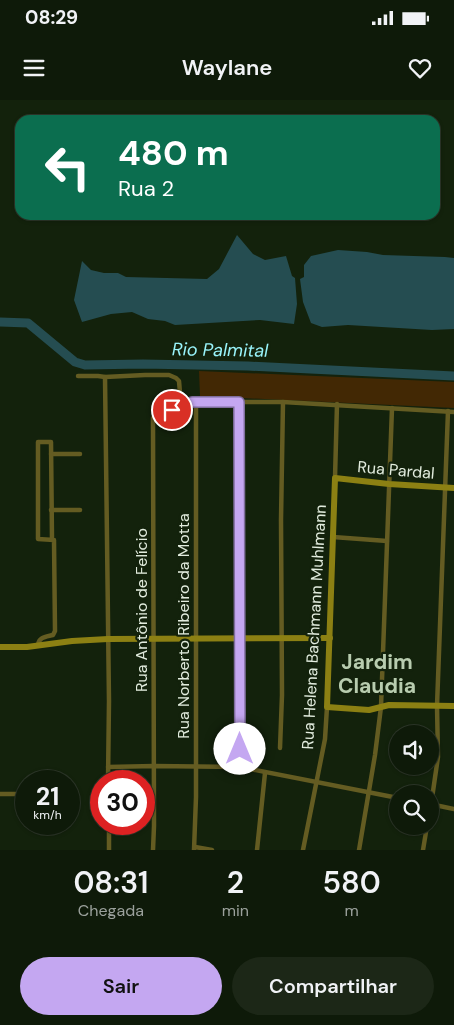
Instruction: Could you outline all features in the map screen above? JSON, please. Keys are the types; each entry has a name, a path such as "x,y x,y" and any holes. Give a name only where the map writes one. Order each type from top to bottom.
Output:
{"street":[{"path":"78,376 105,377 145,374 173,376 179,381 181,396 194,402 337,404 454,412"},
{"path":"105,377 109,701 108,767 240,767 389,796"},
{"name":"Rua Antônio de Felício","path":"153,850 153,418 156,413 172,410 194,402"},
{"name":"Rua Norberto Ribeiro da Motta","path":"194,402 195,849"},
{"path":"239,402 240,767"},
{"path":"280,748 283,402"},
{"name":"Rua Helena Bachmann Muhlmann","path":"303,850 325,739 337,404"},
{"path":"359,850 376,755 381,707 392,408"},
{"path":"434,785 438,757 436,706 448,411"},
{"path":"38,646 40,639 53,635 55,632 51,442 38,442 38,540 52,540"},
{"path":"51,454 80,454"},
{"name":"Rua Pardal","path":"335,478 454,488"},
{"path":"51,510 80,510"},
{"path":"333,537 387,541"},
{"path":"0,647 27,647 72,641 108,639 330,638"},
{"path":"327,707 369,710 389,704 454,706"},
{"path":"257,850 264,772"},
{"path":"0,794 15,794"},
{"path":"439,806 454,809"},
{"path":"108,835 109,850"},
{"path":"423,850 426,835"},
{"path":"195,849 212,850"}],"shaded area":[{"path":"199,371 454,382 454,408 200,396"}],"water":[{"path":"237,235 253,254 265,260 286,256 292,276 295,278 297,304 294,324 260,320 175,325 165,321 148,319 132,312 111,314 82,322 74,300 82,261 91,270 104,273 118,273 126,277 207,279 219,269"},
{"path":"338,250 383,255 454,258 454,329 432,330 348,325 322,327 311,323 303,302 300,279 304,277 304,265 311,256"}],"waterway":[{"name":"Rio Palmital","path":"0,322 28,323 75,362 85,365 248,366 454,376"}],"district":[{"name":"Jardim Claudia","path":"377,674"}],"route":[{"path":"172,410 192,402 239,402 240,749"}]}
